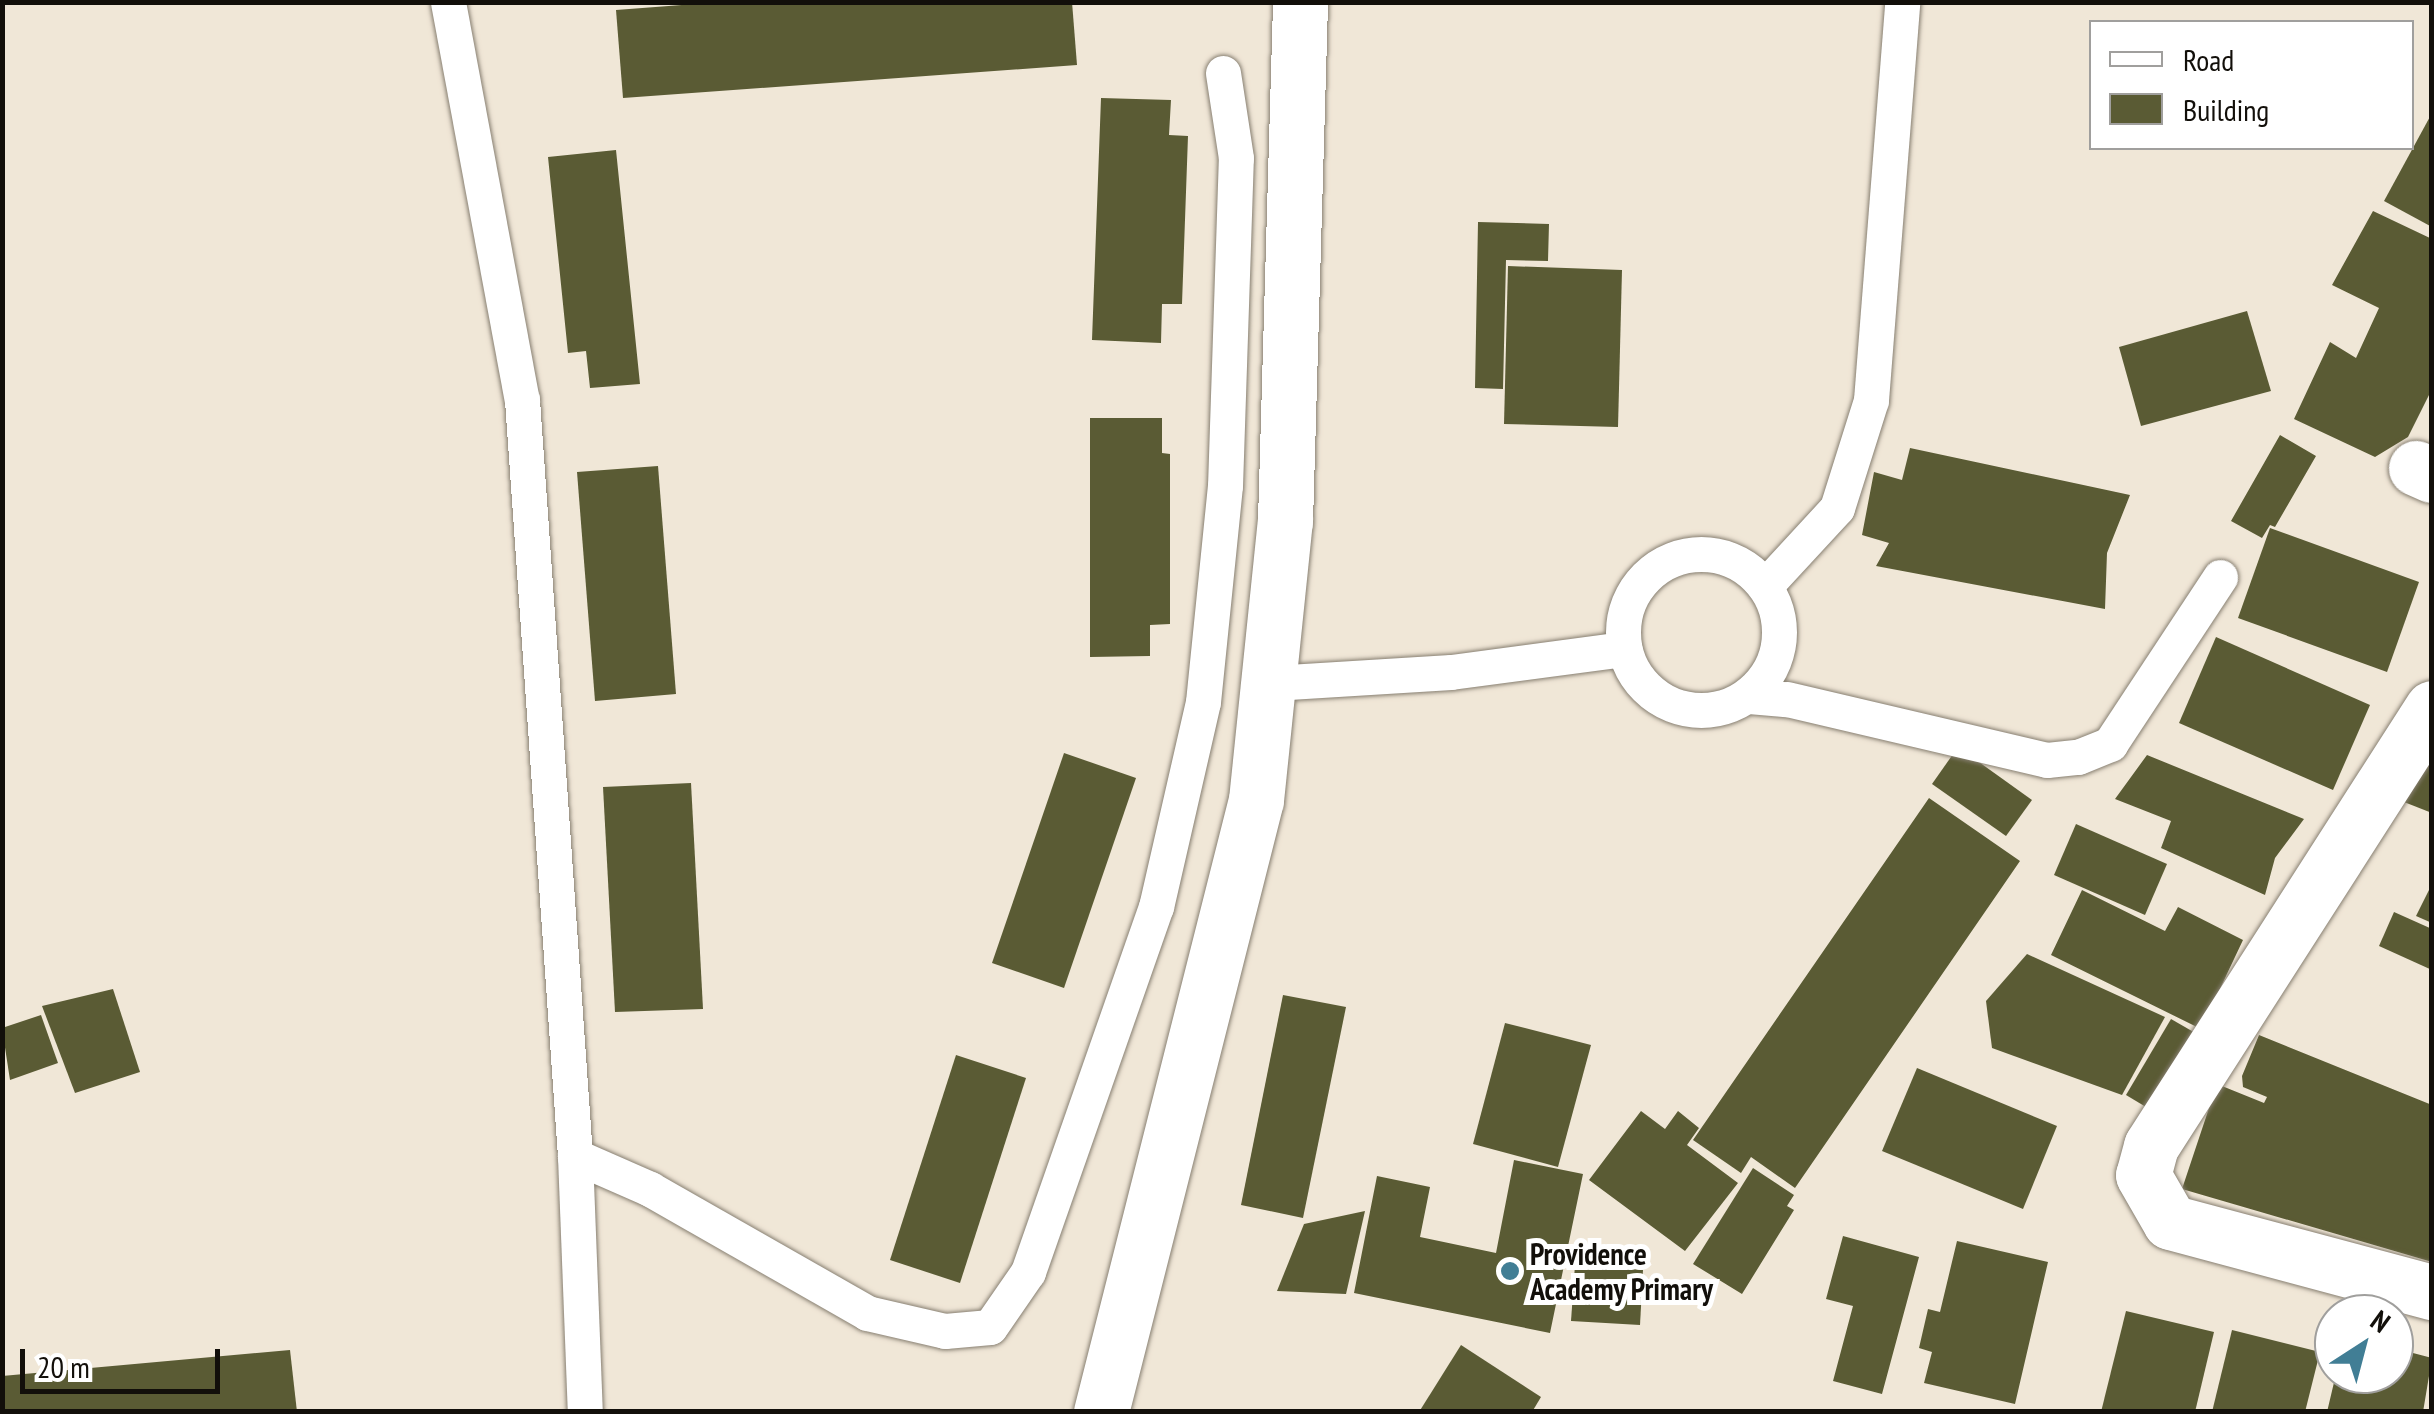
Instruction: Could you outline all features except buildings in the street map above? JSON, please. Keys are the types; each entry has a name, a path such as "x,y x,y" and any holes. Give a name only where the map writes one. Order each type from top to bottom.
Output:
{"street":[{"path":"1101,1412 1246,839 1272,683 1284,521 1300,2"},
{"path":"2432,708 2150,1146 2143,1175 2170,1222 2432,1292"}],"lane":[{"path":"448,2 522,400 575,1156 586,1412"},
{"path":"1766,586 1837,508 1871,400 1902,2"},
{"path":"575,1156 650,1188 866,1313 944,1331 990,1327 1028,1272 1156,907 1203,702 1227,447 1236,158 1222,73"},
{"path":"1713,553 1742,564 1766,586 1779,613 1780,644 1770,673 1749,696 1720,708 1689,710 1659,700 1636,678 1624,649 1623,618 1634,590 1654,567 1683,554 1713,553"},
{"path":"1749,696 1787,699 2047,760 2078,756 2110,744 2220,576"},
{"path":"1272,683 1451,672 1624,649"}],"place":[{"name":"Providence Academy Primary","path":"1510,1271"}]}
